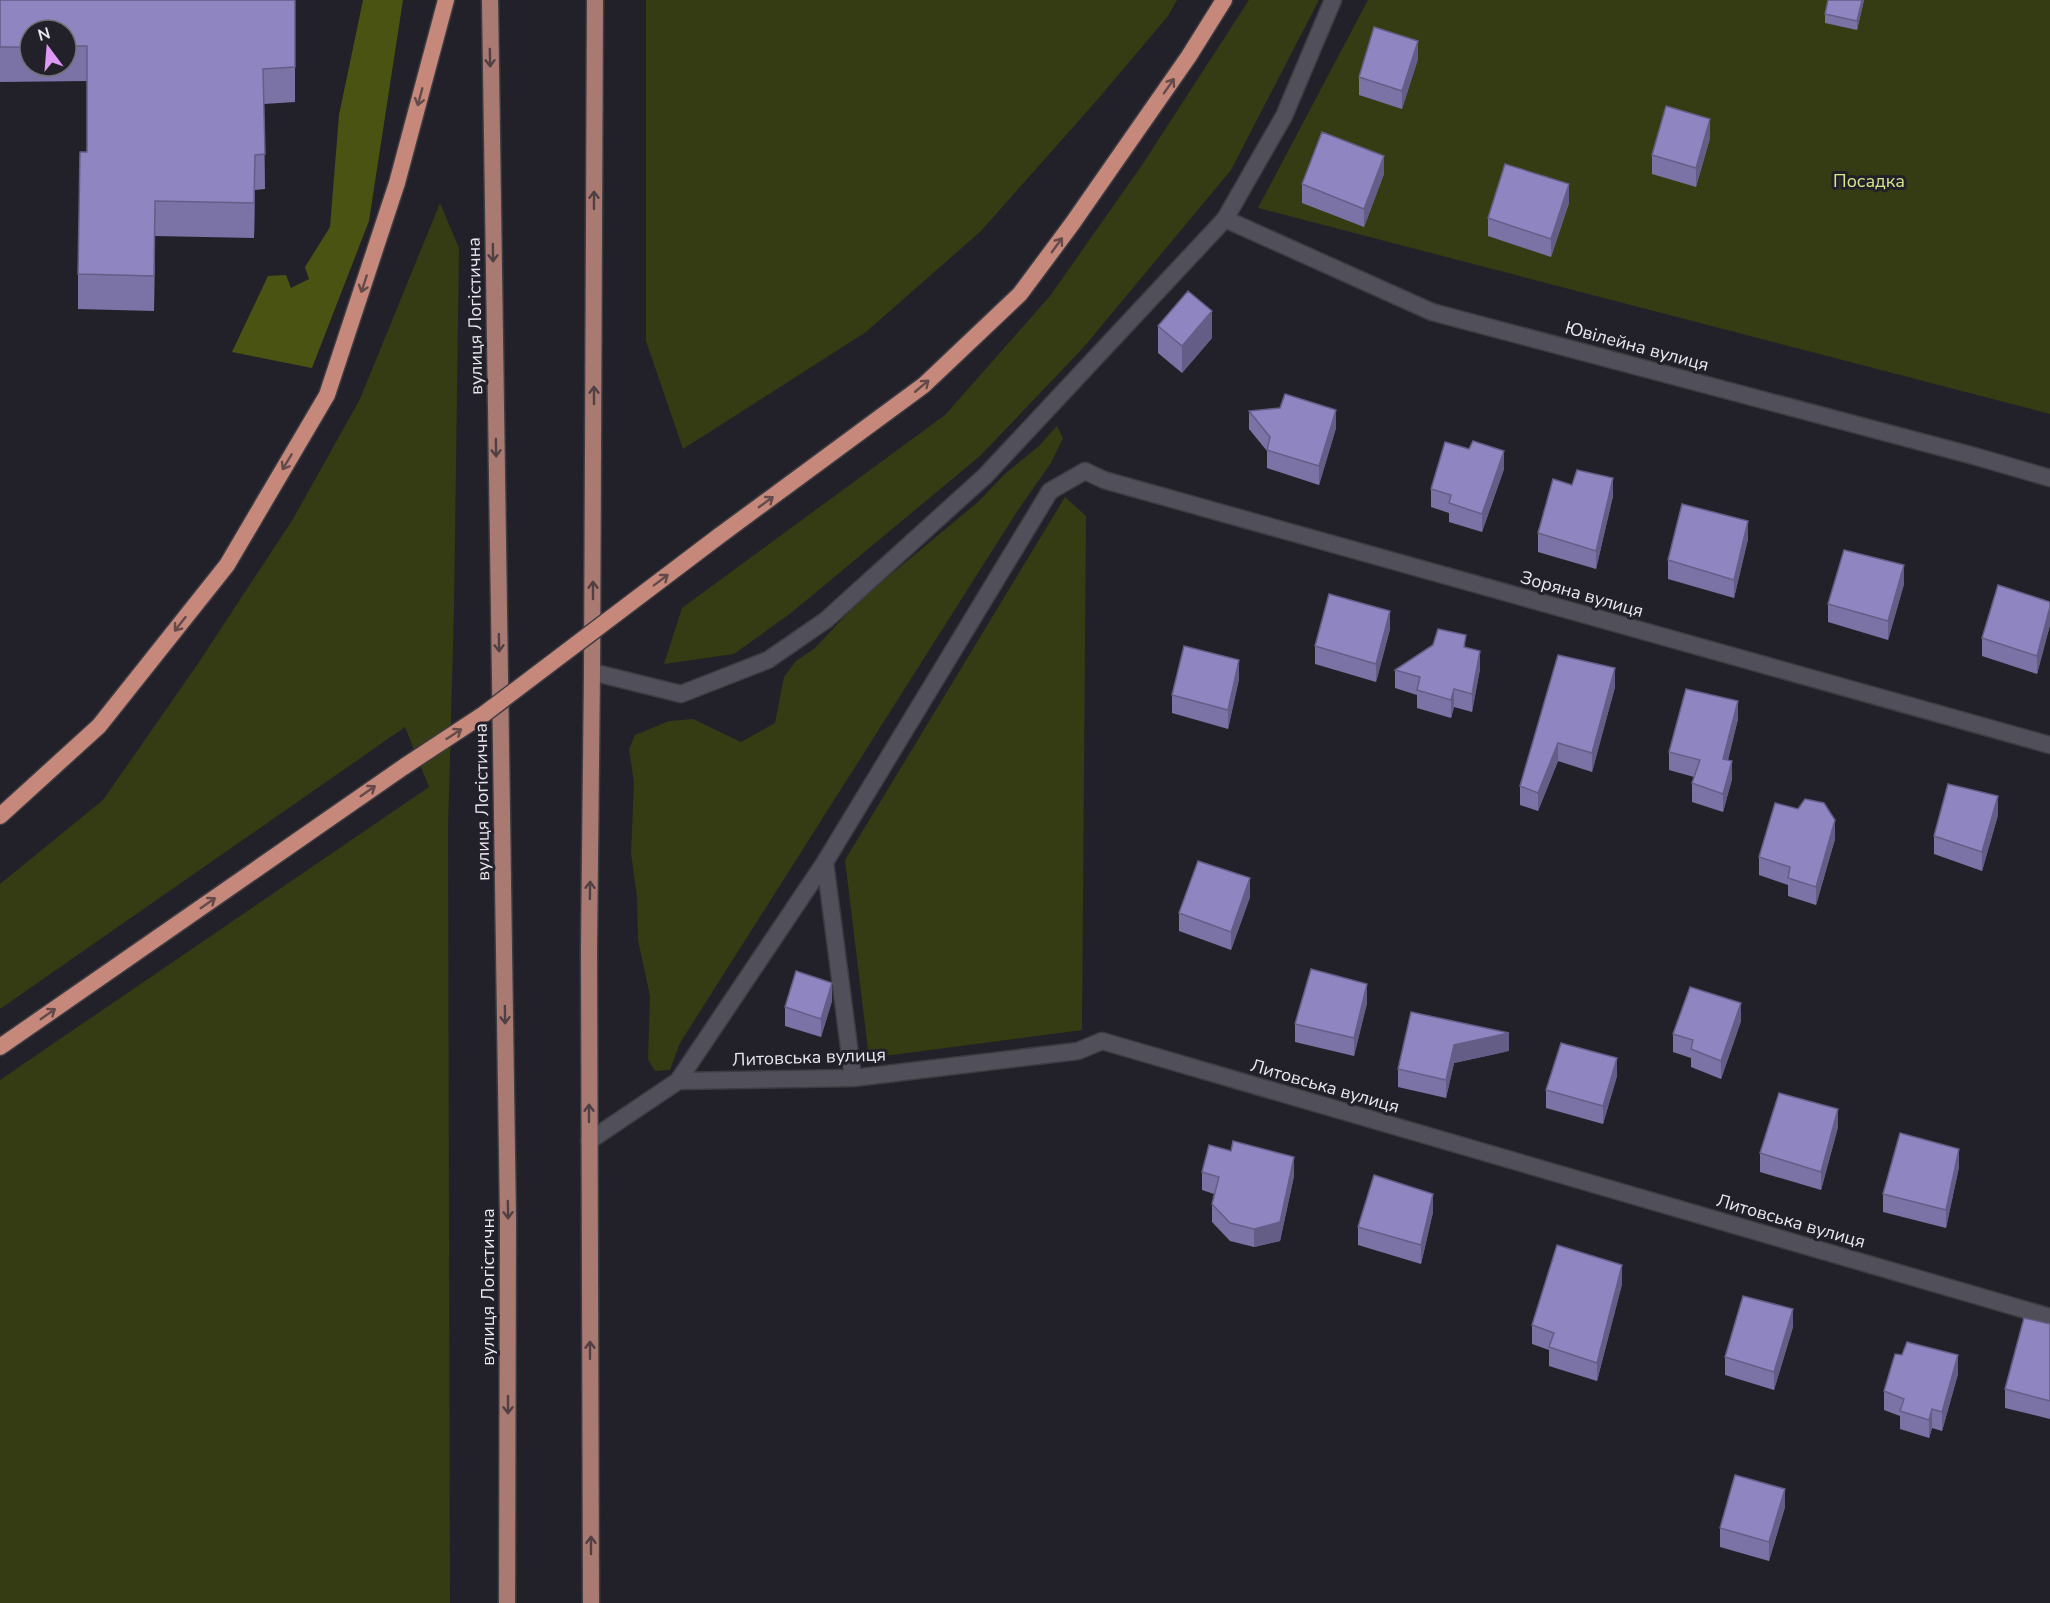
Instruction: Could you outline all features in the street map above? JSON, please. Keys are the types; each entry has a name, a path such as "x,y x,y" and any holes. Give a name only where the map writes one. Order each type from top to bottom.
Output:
{"highway":[{"path":"0,816 99,726 226,565 327,394 397,183 446,0"},
{"path":"0,1047 405,766 484,714 719,536 924,386 1020,294 1072,224 1189,56 1224,0"}],"main road":[{"name":"вулиця Логістична","path":"490,0 508,1221 507,1603"},
{"path":"591,1603 589,1141 595,0"}],"street":[{"path":"592,672 681,694 768,660 825,620 985,476 1225,219 1284,116 1333,0"},
{"name":"Ювілейна вулиця","path":"1225,219 1432,312 2050,478"},
{"name":"Зоряна вулиця","path":"825,862 1050,491 1085,471 1104,480 2050,745"},
{"path":"825,862 853,1078"},
{"path":"589,1141 678,1081 825,862"},
{"name":"Литовська вулиця","path":"678,1081 853,1078 1078,1051 1102,1041 2050,1317"}],"green space":[{"path":"363,0 403,0 369,221 312,368 232,352 268,276 286,275 291,288 309,279 305,267 330,227 339,115"},
{"path":"646,0 1177,0 1168,16 1098,99 981,231 866,332 683,449 646,341"},
{"path":"1249,0 1319,0 1231,170 1083,348 980,456 791,613 734,654 664,664 682,608 945,415 1050,296 1142,165"},
{"name":"Посадка","path":"1368,0 2050,0 2050,414 1258,208"},
{"path":"440,203 459,248 454,609 448,830 450,1603 0,1603 0,1080 429,787 405,727 0,1009 0,884 103,800 197,665 293,519 360,399"},
{"path":"1057,426 1063,438 1051,463 1018,510 680,1043 670,1070 655,1071 648,1059 650,996 638,940 637,897 631,853 634,782 629,749 635,735 669,721 693,719 741,742 775,723 784,677 796,661 815,648 859,601 978,502 1006,473 1039,446"},
{"path":"1065,497 1086,516 1082,1030 869,1058 845,860"}],"building":[{"path":"0,0 295,0 295,67 263,69 265,154 255,155 254,203 155,201 154,276 78,274 80,152 87,152 87,46 78,46 78,18 18,18 18,47 0,47"},
{"path":"1828,0 1862,0 1857,21 1825,14"},
{"path":"1374,27 1418,41 1402,91 1359,77"},
{"path":"1666,106 1710,119 1696,168 1652,155"},
{"path":"1322,132 1384,156 1364,209 1302,184"},
{"path":"1505,164 1569,184 1551,239 1488,218"},
{"path":"1188,291 1212,311 1182,346 1158,326"},
{"path":"1285,394 1336,410 1319,466 1267,450 1270,437 1249,411 1280,408"},
{"path":"1473,441 1504,451 1482,514 1449,503 1451,495 1431,489 1445,442 1469,449"},
{"path":"1577,470 1613,478 1596,551 1538,533 1553,479 1572,485"},
{"path":"1682,504 1748,521 1734,580 1668,560"},
{"path":"1844,550 1904,565 1888,621 1828,604"},
{"path":"1998,585 2050,602 2037,656 1982,638"},
{"path":"1329,594 1390,611 1376,664 1315,646"},
{"path":"1438,629 1466,635 1464,647 1480,651 1472,694 1454,689 1451,700 1417,690 1420,677 1395,670 1433,645"},
{"path":"1184,646 1239,660 1228,710 1172,695"},
{"path":"1558,655 1615,668 1592,753 1558,743 1538,793 1520,786"},
{"path":"1686,689 1738,701 1723,759 1732,761 1723,794 1692,783 1700,760 1669,752"},
{"path":"1948,784 1998,796 1982,852 1934,836"},
{"path":"1805,799 1824,803 1835,820 1816,887 1788,878 1790,867 1759,857 1775,803 1798,809"},
{"path":"1198,861 1250,878 1231,932 1179,913"},
{"path":"1311,969 1367,984 1354,1038 1295,1024"},
{"path":"796,971 832,983 821,1019 785,1007"},
{"path":"1690,987 1741,1003 1721,1061 1691,1049 1693,1040 1673,1034"},
{"path":"1411,1012 1509,1033 1454,1045 1446,1080 1398,1069"},
{"path":"1561,1043 1617,1058 1603,1106 1546,1090"},
{"path":"1779,1093 1838,1109 1821,1172 1760,1153"},
{"path":"1900,1133 1959,1149 1946,1210 1883,1194"},
{"path":"1233,1141 1294,1157 1280,1222 1254,1229 1230,1223 1212,1204 1219,1177 1202,1172 1209,1145 1231,1151"},
{"path":"1374,1175 1433,1194 1421,1245 1358,1227"},
{"path":"1557,1245 1622,1265 1597,1363 1549,1347 1554,1333 1532,1325"},
{"path":"1743,1296 1793,1309 1774,1372 1725,1357"},
{"path":"2024,1318 2050,1324 2050,1401 2005,1389"},
{"path":"1907,1342 1958,1355 1942,1412 1932,1409 1929,1420 1900,1411 1904,1399 1884,1391 1895,1354 1902,1355"},
{"path":"1735,1475 1785,1489 1769,1542 1720,1528"}]}
